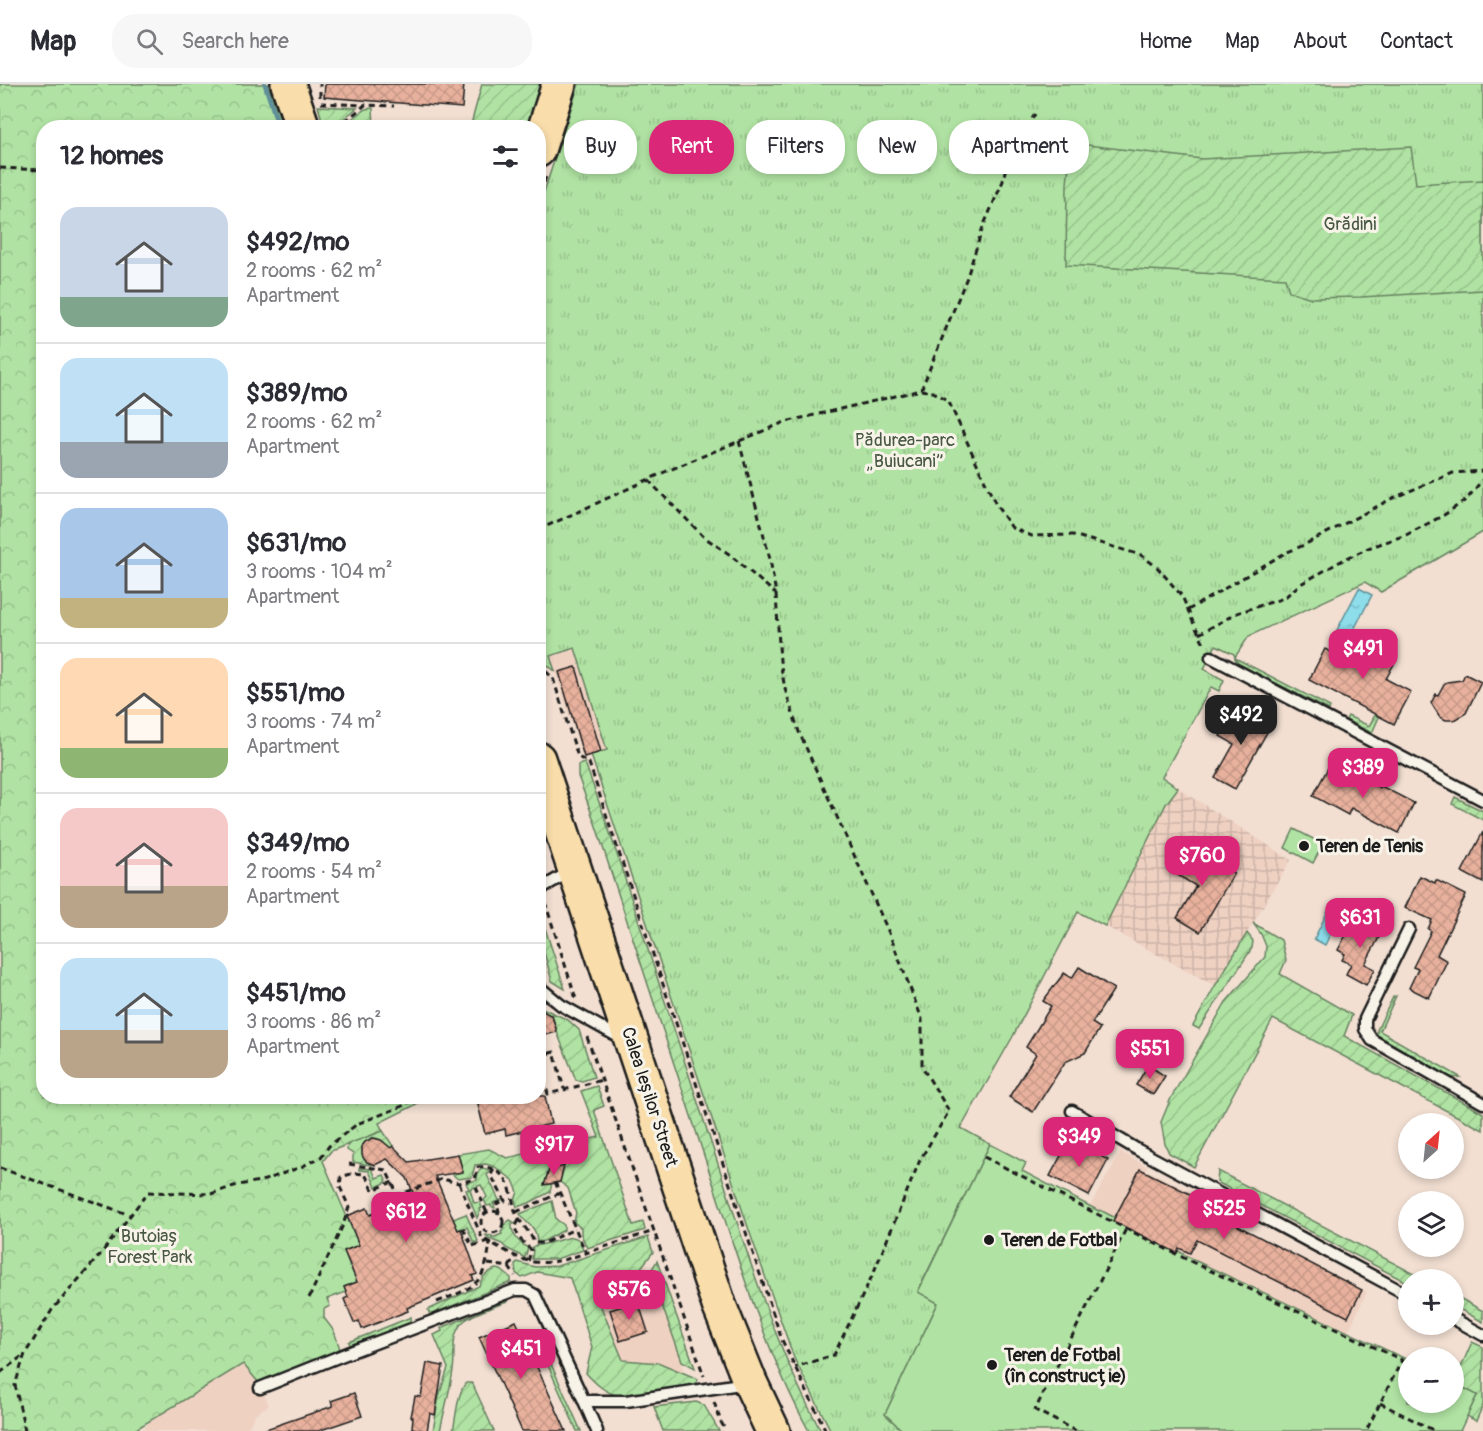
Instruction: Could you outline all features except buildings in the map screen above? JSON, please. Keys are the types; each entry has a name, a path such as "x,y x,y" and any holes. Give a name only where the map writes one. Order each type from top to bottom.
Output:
{"main road":[{"path":"288,84 300,120"},
{"path":"546,125 559,84"},
{"name":"Calea Ieșilor Street","path":"546,783 719,1305 750,1382 773,1431"}],"lane":[{"path":"1211,657 1483,800"},
{"path":"546,887 574,869"},
{"path":"1409,929 1365,1019 1365,1029 1372,1040 1483,1103"},
{"path":"546,993 561,1005 632,1045"},
{"path":"1072,1112 1398,1290"},
{"path":"260,1388 520,1289 536,1295 597,1431"},
{"path":"1464,1325 1483,1335"},
{"path":"584,1401 626,1401 750,1382"}],"path":[{"path":"320,84 320,102 394,106"},
{"path":"347,120 365,105"},
{"path":"921,390 967,278 983,227 1003,181 1007,161 1035,114"},
{"path":"0,168 36,170"},
{"path":"546,526 785,422 921,390 933,392 948,400 996,505 1012,528 1032,536 1072,535 1141,555 1156,567 1182,596 1211,657"},
{"path":"739,441 770,559 776,594 780,661 785,689 796,721 836,815 889,933 922,1019 922,1067 949,1111 920,1160 873,1274 834,1354 795,1367"},
{"path":"1188,610 1285,553 1393,498 1453,473 1483,471"},
{"path":"1199,634 1237,613 1284,598 1299,585 1343,560 1368,548 1406,535 1444,515 1467,499 1483,479"},
{"path":"648,480 704,537 729,554 776,594"},
{"path":"546,671 553,678 578,757 589,763 782,1340 826,1431"},
{"path":"546,911 654,1231 726,1431"},
{"path":"546,1054 554,1052 564,1089"},
{"path":"546,1087 548,1094 602,1080"},
{"path":"26,1431 15,1385 25,1354 52,1310 100,1255 147,1192 211,1194 234,1186 265,1180 321,1157 329,1146 357,1124 406,1104"},
{"path":"984,1157 1126,1229 1402,1360 1366,1431"},
{"path":"349,1164 387,1170 398,1195 442,1179 459,1183 475,1179 478,1167 494,1169 504,1177 509,1185 512,1203 519,1220 530,1233 534,1243"},
{"path":"0,1168 130,1215"},
{"path":"494,1169 490,1175 505,1201"},
{"path":"309,1298 349,1207 340,1187 341,1177 354,1173 365,1174 373,1190 393,1182"},
{"path":"555,1182 586,1253"},
{"path":"459,1183 480,1227 482,1238 528,1262 553,1262 654,1231"},
{"path":"476,1187 487,1213"},
{"path":"516,1212 560,1193"},
{"path":"498,1214 496,1204 505,1201 512,1203"},
{"path":"492,1211 502,1220 499,1230 490,1233 480,1227 481,1219 492,1211"},
{"path":"519,1220 515,1228 519,1238 530,1248"},
{"path":"463,1228 472,1246 489,1242"},
{"path":"534,1243 544,1243 574,1229"},
{"path":"1076,1431 1035,1410 1126,1229"},
{"path":"458,1293 477,1283 488,1264 489,1242"},
{"path":"528,1262 530,1248 534,1243"},
{"path":"509,1267 515,1257"},
{"path":"488,1264 509,1267 520,1289"},
{"path":"0,1373 25,1354"},
{"path":"1380,1403 1431,1429 1430,1431"}],"shaded area":[{"path":"575,648 607,750 583,758 550,656"},
{"path":"1178,788 1291,860 1215,986 1105,926 1166,804"},
{"path":"1121,1152 1147,1166 1146,1170 1220,1206 1216,1214 1367,1292 1348,1332 1196,1261 1177,1251 1178,1249 1090,1206"},
{"path":"644,1263 650,1272 682,1361 684,1373 660,1363 623,1360 597,1297 607,1294 617,1298"},
{"path":"244,1364 259,1383 269,1405 255,1414 247,1431 142,1431 149,1422"}],"green space":[{"name":"Butoiaș Forest Park","path":"0,84 268,84 281,120 36,120 36,1104 416,1104 379,1123 383,1131 331,1151 323,1161 359,1245 344,1251 357,1282 344,1287 346,1292 327,1299 330,1306 324,1309 324,1318 334,1331 341,1352 259,1383 243,1364 133,1431 0,1431"},
{"path":"482,84 546,84 535,120 472,120"},
{"name":"Pădurea-parc „Buiucani”","path":"579,84 1483,84 1483,532 1381,592 1365,582 1249,636 1235,657 1234,654 1216,645 1204,669 1224,680 1219,691 1211,687 1162,777 1178,788 1166,804 1105,926 1078,912 1012,1038 961,1128 990,1144 918,1291 938,1303 885,1414 903,1431 831,1431 794,1358 752,1239 591,755 607,750 575,648 550,656 555,671 546,664 546,186 564,130 564,174 637,174 637,120 567,120"},
{"path":"318,106 357,108 342,120 322,120"},
{"path":"373,108 374,120 350,120 365,109"},
{"name":"Grădini","path":"1089,145 1202,159 1411,147 1416,184 1483,180 1483,290 1311,298 1289,291 1285,278 1066,265 1068,174 1089,174"},
{"path":"1235,658 1330,707 1329,710 1237,663"},
{"path":"1375,715 1379,717 1372,733 1346,720 1348,716 1369,726"},
{"path":"585,763 776,1334 821,1431 809,1431 794,1402 780,1372 745,1280 578,776 578,765"},
{"path":"1455,797 1483,811 1483,820 1452,804"},
{"name":"Teren de Tenis","path":"1294,829 1323,844 1313,863 1285,848"},
{"path":"1253,923 1281,940 1286,960 1280,974 1352,1015 1344,1036 1483,1113 1483,1130 1464,1120 1464,1113 1451,1113 1273,1019 1194,1167 1169,1153 1161,1122 1171,1098 1226,1002 1265,957 1266,946"},
{"path":"546,931 565,989 552,981 546,959"},
{"path":"1247,933 1253,941 1252,948 1199,1029 1193,1026 1215,986"},
{"path":"1396,996 1380,1031 1460,1077 1452,1078 1377,1034 1393,997"},
{"path":"546,1010 568,1020 579,1030 594,1077 582,1081 576,1080 552,1014 546,1016"},
{"path":"597,1086 604,1106 594,1110 633,1225 643,1222 645,1230 587,1248 581,1228 574,1222 576,1213 568,1188 560,1182 557,1168 549,1170 546,1178 552,1183 550,1192 517,1207 515,1200 518,1192 513,1180 495,1167 486,1164 475,1165 472,1177 458,1179 452,1174 463,1172 458,1154 489,1149 507,1158 599,1137 581,1091"},
{"path":"383,1131 393,1146 388,1150 378,1139 367,1140 362,1150 364,1157 371,1165 353,1162 353,1154 347,1150 348,1144"},
{"path":"990,1144 1026,1163 1022,1171 1099,1211 1196,1261 1398,1355 1398,1413 1464,1413 1464,1388 1477,1395 1460,1431 903,1431 885,1414 938,1303 918,1292"},
{"path":"359,1168 372,1169 376,1178 384,1175 387,1182 376,1187 369,1171 359,1170"},
{"path":"483,1168 491,1171 487,1175 499,1200 502,1200 493,1203 495,1208 491,1205 487,1206 484,1200 487,1197 481,1185 470,1189 474,1203 480,1202 482,1208 477,1218 466,1190 469,1189 466,1183 477,1180 478,1172"},
{"path":"1218,1171 1405,1269 1398,1269 1398,1278 1217,1182"},
{"path":"552,1201 556,1219 564,1225 564,1230 544,1241 537,1242 535,1231 520,1214"},
{"path":"466,1214 478,1241 474,1243 467,1227 457,1230 453,1219"},
{"path":"510,1220 515,1223 512,1224 512,1228 516,1238 528,1248 525,1258 485,1235 492,1236 492,1238 502,1234 503,1226"},
{"path":"572,1237 581,1243 583,1250 556,1259 532,1259 534,1246"},
{"path":"648,1237 653,1252 617,1299 607,1294 597,1297 623,1360 660,1363 698,1379 696,1384 648,1394 621,1396 606,1390 586,1373 592,1347 570,1278 537,1272 522,1278 516,1273 515,1265 517,1262 535,1267 557,1266"},
{"path":"657,1261 695,1368 682,1361 650,1272"},
{"path":"496,1269 511,1278 511,1282 430,1315 428,1310 479,1286 485,1275"},
{"path":"1464,1301 1483,1311 1483,1322 1464,1312"},
{"path":"482,1311 464,1321 456,1332 453,1370 440,1431 433,1431 439,1396 448,1368 434,1335 442,1331 441,1328"},
{"path":"411,1317 409,1324 351,1348 349,1342"},
{"path":"1472,1342 1483,1347 1483,1405 1476,1421 1467,1416 1477,1395 1464,1388 1464,1360"},
{"path":"542,1344 581,1431 577,1431 539,1345"},
{"path":"466,1383 472,1383 494,1431 453,1431 459,1399"},
{"path":"696,1402 704,1405 719,1431 663,1431 654,1407"}],"water":[{"path":"1359,588 1372,595 1350,637 1337,630"},
{"path":"1328,911 1339,916 1325,945 1314,939"}],"waterway":[{"path":"265,84 276,120"}],"place":[{"name":"Teren de Tenis","path":"1304,846"},
{"name":"Teren de Fotbal","path":"989,1240"},
{"name":"Teren de Fotbal (în construcție)","path":"992,1365"}]}
